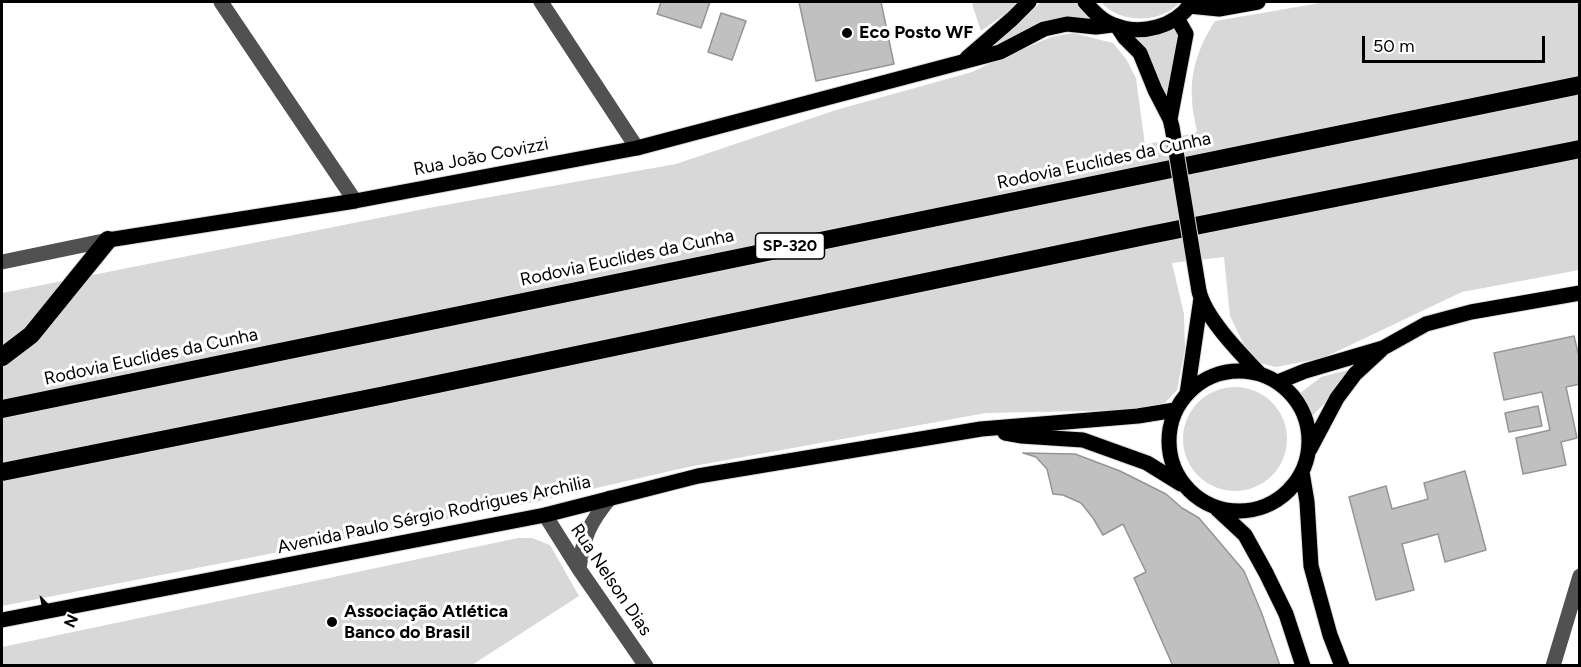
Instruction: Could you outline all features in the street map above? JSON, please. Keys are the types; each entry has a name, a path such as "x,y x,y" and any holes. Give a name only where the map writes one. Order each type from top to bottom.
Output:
{"highway":[{"name":"Rodovia Euclides da Cunha","path":"2,409 1580,85"},
{"path":"2,472 1121,241 1580,149"},
{"path":"2,357 31,335 108,240"}],"main road":[{"name":"Rua João Covizzi","path":"962,62 1029,2"},
{"path":"1085,2 1098,15 1115,25 1140,53 1171,123 1200,295 1186,393"},
{"path":"1171,123 1186,34 1177,18 1191,4 1219,9 1258,2"},
{"name":"Rua João Covizzi","path":"108,240 355,201 637,148 1000,52 1044,29 1067,24 1096,27 1115,25 1128,29 1145,30 1162,26 1177,18"},
{"path":"1278,382 1305,371 1383,348 1426,324 1471,312 1580,293"},
{"path":"1200,295 1217,325 1260,374"},
{"path":"1217,509 1237,512 1257,509 1275,501 1291,488 1302,472 1308,453 1337,398 1355,374 1383,348"},
{"path":"1303,666 1286,614 1245,535 1217,509 1199,500 1184,486 1174,469 1169,449 1169,429 1175,410 1186,393 1202,381 1221,373 1240,370 1260,374 1278,382 1293,396 1303,413 1309,432 1308,453"},
{"name":"Avenida Paulo Sérgio Rodrigues Archilia","path":"2,620 545,515 698,476 981,429 1138,416 1175,410"},
{"name":"Avenida Paulo Sérgio Rodrigues Archilia","path":"981,429 1022,436 1083,440 1147,463 1184,486"},
{"path":"1302,472 1307,502 1311,566 1330,635 1342,666"}],"street":[{"path":"221,2 355,201"},
{"path":"541,2 637,148"},
{"name":"Rua João Covizzi","path":"2,262 108,240"},
{"path":"579,569 581,549 588,530 597,513 610,498"},
{"name":"Rua Nelson Dias","path":"545,515 646,666"},
{"path":"1555,665 1580,576"}],"shaded area":[{"path":"975,2 1017,2 1005,14 981,31 972,4"},
{"path":"1041,2 1080,2 1095,21 992,48 990,46 1016,26"},
{"path":"1101,2 1180,2 1162,14 1140,18 1119,14"},
{"path":"1326,2 1579,2 1579,270 1462,292 1323,358 1276,367 1259,363 1246,349 1230,316 1224,257 1172,263 1184,314 1185,349 1177,390 1164,404 1136,410 986,413 688,467 535,502 2,606 2,293 434,207 676,164 836,110 972,72 1051,37 1073,33 1113,43 1126,59 1136,78 1145,145 1197,132 1192,103 1194,68 1215,21"},
{"path":"1176,27 1181,32 1174,59 1172,105 1128,34"},
{"path":"1348,370 1329,399 1312,416 1299,394 1321,377"},
{"path":"1235,387 1255,391 1272,402 1283,419 1287,439 1283,459 1272,476 1255,487 1235,491 1215,487 1198,476 1187,459 1183,439 1187,419 1198,402 1215,391"},
{"name":"Associação Atlética Banco do Brasil","path":"518,538 532,538 550,545 579,596 472,665 2,665 2,647"}],"building":[{"path":"661,2 710,2 701,28 657,14"},
{"name":"Eco Posto WF","path":"799,2 881,2 894,64 816,81"},
{"path":"721,13 746,21 732,60 708,52"},
{"path":"1574,336 1580,361 1580,384 1566,387 1577,438 1561,442 1566,465 1523,474 1516,438 1550,430 1542,392 1504,400 1494,353"},
{"path":"1538,406 1542,426 1509,432 1505,413"},
{"path":"1023,453 1075,454 1120,471 1166,494 1182,508 1199,518 1244,571 1280,666 1173,666 1134,578 1146,572 1123,524 1103,535 1081,503 1063,495 1053,494 1047,469 1036,457"},
{"path":"1465,471 1486,550 1445,562 1438,534 1402,544 1414,590 1376,600 1349,497 1386,486 1392,509 1428,499 1424,483"}],"place":[{"name":"Eco Posto WF","path":"847,33"},
{"name":"Associação Atlética Banco do Brasil","path":"332,622"}]}
